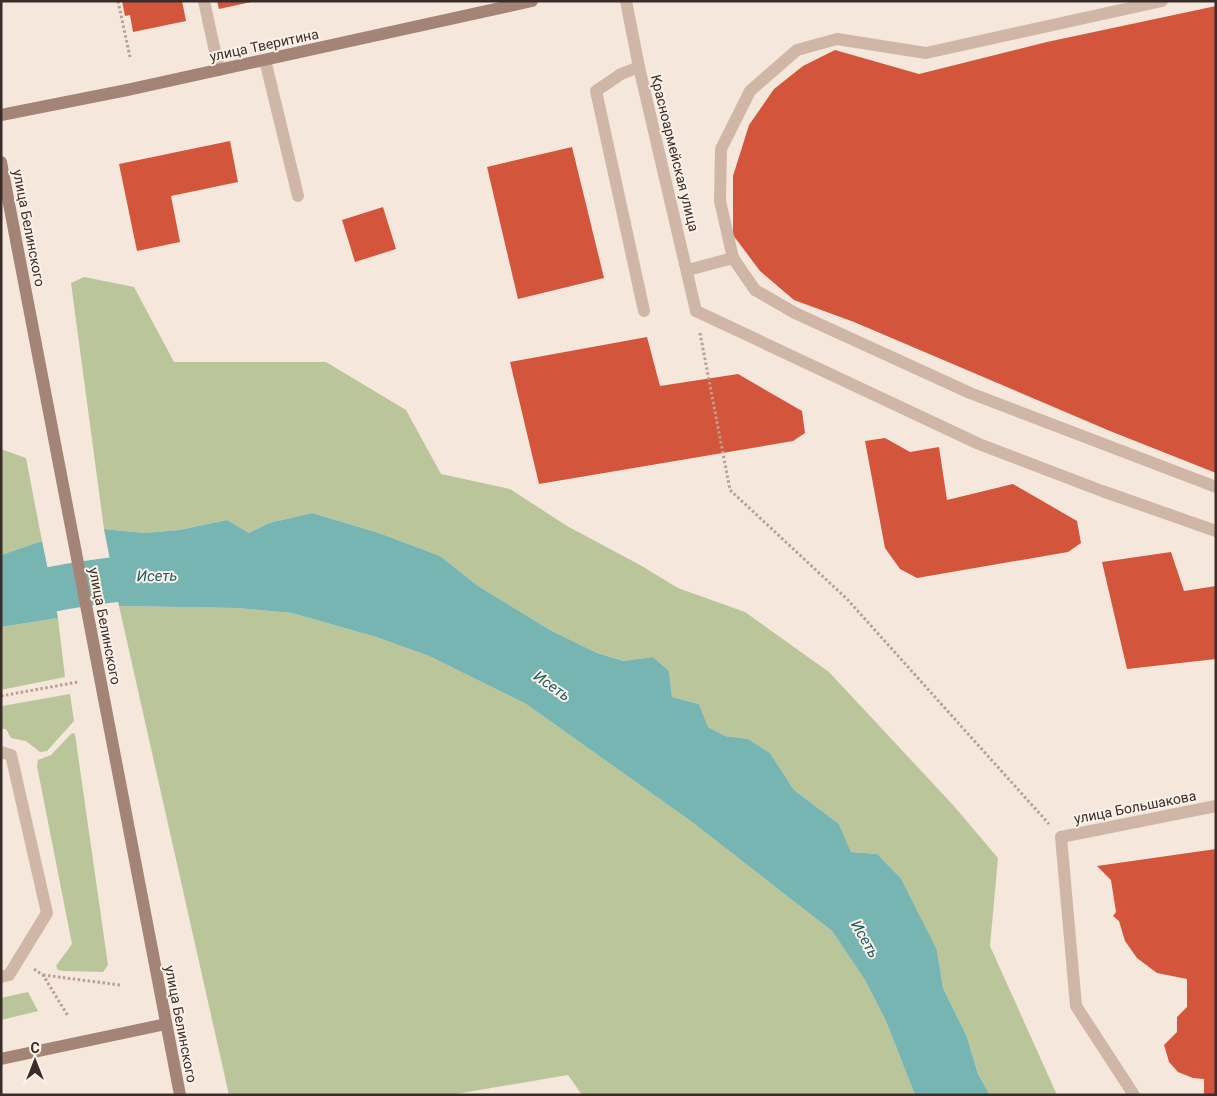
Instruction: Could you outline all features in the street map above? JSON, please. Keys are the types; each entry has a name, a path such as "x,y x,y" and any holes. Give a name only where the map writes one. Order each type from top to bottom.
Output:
{"main road":[{"name":"улица Тверитина","path":"1,114 219,70 532,1"},
{"name":"улица Белинского","path":"1,162 180,1095"},
{"path":"1,1059 166,1024"}],"street":[{"path":"204,1 219,70"},
{"name":"Красноармейская улица","path":"626,1 639,67 688,270 696,311"},
{"path":"1162,1 926,53 837,39 797,50 750,91 721,149 720,201 733,258 756,290 795,313 970,393 1216,487"},
{"path":"265,60 298,196"},
{"path":"639,67 621,74 596,91 644,311"},
{"path":"688,270 733,258"},
{"path":"696,311 979,444 1102,491 1216,531"},
{"path":"1,752 11,755 47,913 9,975 1,977"},
{"name":"улица Большакова","path":"1061,837 1216,806"},
{"path":"1061,837 1076,1006 1134,1095"}],"path":[{"path":"118,1 130,57"},
{"path":"696,311 730,490 847,599 1061,837"},
{"path":"1,696 78,682"},
{"path":"68,1016 43,975 120,985"}],"green space":[{"path":"84,277 134,287 174,362 326,362 406,410 441,474 510,489 567,526 640,565 678,588 745,612 829,672 953,805 998,858 990,946 1057,1095 990,1095 978,1074 967,1037 943,988 937,950 877,854 851,852 839,824 794,790 770,753 748,739 725,736 708,727 699,704 672,697 669,671 653,657 625,661 597,653 550,630 478,586 440,556 379,533 312,513 269,523 249,533 227,520 179,530 144,533 104,529 71,283"},
{"path":"1,449 26,458 42,541 1,555"},
{"path":"119,606 238,608 292,613 376,637 429,656 526,704 692,822 832,931 865,980 886,1021 915,1095 582,1095 568,1075 450,1095 229,1095"},
{"path":"58,618 65,677 1,690 1,627"},
{"path":"70,694 74,721 47,751 40,752 26,741 11,738 6,729 2,729 2,706"},
{"path":"72,733 75,734 108,965 103,972 64,971 58,970 56,966 72,944 37,766 38,760 51,755"},
{"path":"28,992 38,1011 1,1020 1,998"}],"water":[{"path":"312,513 379,533 440,556 478,586 550,630 597,653 624,661 653,657 669,671 672,697 699,704 708,727 725,736 748,739 770,753 794,790 839,824 851,852 877,854 901,879 937,950 943,988 967,1037 978,1074 990,1095 915,1095 886,1021 865,980 832,931 692,822 526,704 429,656 376,637 292,613 238,608 119,606 104,529 144,533 179,530 227,520 249,533 269,523"},
{"path":"42,541 58,618 1,627 1,555"}],"building":[{"path":"122,1 182,1 186,21 133,32 130,15 125,16"},
{"path":"217,1 251,1 251,2 219,9"},
{"path":"1216,6 1216,473 1110,431 854,322 794,300 760,271 733,235 733,176 749,125 774,89 803,66 835,50 919,74 1047,42"},
{"path":"230,141 238,182 171,196 180,242 137,251 119,164"},
{"path":"572,147 604,278 518,299 487,167"},
{"path":"383,207 396,249 355,262 342,220"},
{"path":"647,337 660,386 738,374 802,411 805,433 793,441 539,484 510,362"},
{"path":"885,438 910,452 939,447 947,500 1013,484 1077,521 1081,543 1068,552 917,578 900,569 885,548 865,441"},
{"path":"1171,552 1184,591 1216,586 1216,659 1127,669 1102,562"},
{"path":"1216,849 1216,1095 1204,1095 1204,1079 1193,1078 1178,1072 1169,1062 1164,1045 1177,1032 1177,1017 1187,1007 1187,979 1157,973 1137,958 1125,941 1119,921 1113,916 1116,912 1111,880 1097,866"}],"waterway":[{"name":"Исеть","path":"1,601 87,583 174,576"}]}
